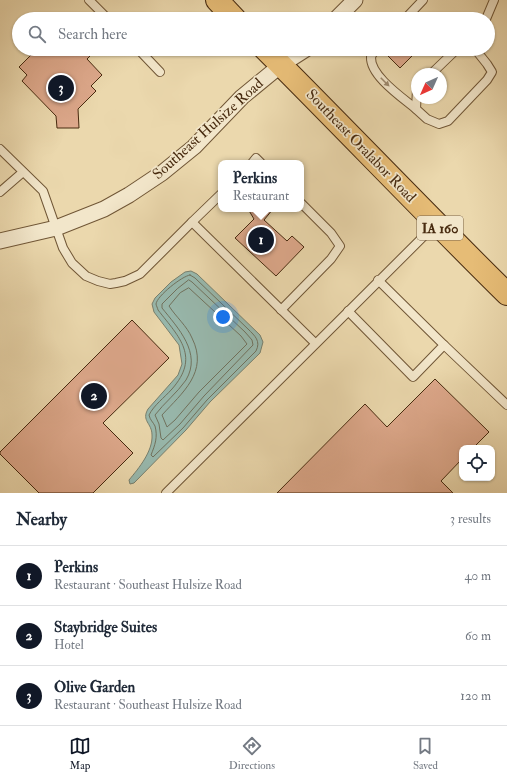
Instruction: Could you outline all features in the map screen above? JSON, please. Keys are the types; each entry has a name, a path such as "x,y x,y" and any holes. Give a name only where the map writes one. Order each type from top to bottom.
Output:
{"main road":[{"path":"217,0 228,12"},
{"name":"Southeast Oralabor Road","path":"272,56 375,159 436,224 507,294"}],"street":[{"path":"343,12 355,0"},
{"name":"Southeast Hulsize Road","path":"0,241 56,228 104,209 129,195 162,174 194,146 242,97 281,65 295,56"}],"lane":[{"path":"89,0 101,12"},
{"path":"411,12 424,0"},
{"path":"489,12 494,0"},
{"path":"145,56 160,72"},
{"path":"371,56 375,71 388,86 427,119 439,124 448,121 487,80 492,72 481,56"},
{"path":"437,68 450,56"},
{"path":"416,104 416,109"},
{"path":"0,149 43,191 63,248 72,263 86,276 110,284 125,281 140,274 218,197"},
{"path":"0,192 23,172"},
{"path":"281,310 331,259 340,246 331,234 304,206"},
{"path":"192,222 315,343"},
{"path":"166,493 378,280 436,224"},
{"path":"378,280 507,405"},
{"path":"348,311 413,377 444,345"}],"water":[{"path":"191,271 197,274 260,335 263,342 260,353 210,402 186,430 134,483 130,484 129,480 145,459 152,441 152,431 146,419 146,413 178,375 182,364 179,345 154,312 152,304 155,298 171,282 185,272"}],"building":[{"path":"30,56 90,56 87,59 102,75 91,86 96,91 78,109 79,128 57,128 56,116 22,81 27,75 19,67"},
{"path":"388,56 412,56 400,68"},
{"path":"250,212 271,212 264,220 287,241 292,236 304,247 276,276 235,238 254,219"},
{"path":"132,320 169,358 103,423 133,453 93,493 39,493 0,454 0,452"},
{"path":"435,379 489,432 476,445 459,445 459,462 441,481 453,493 277,493 365,404 387,427"}],"place":[{"name":"Olive Garden","path":"61,88"},
{"name":"Perkins","path":"261,240"},
{"name":"Staybridge Suites","path":"94,396"}]}
